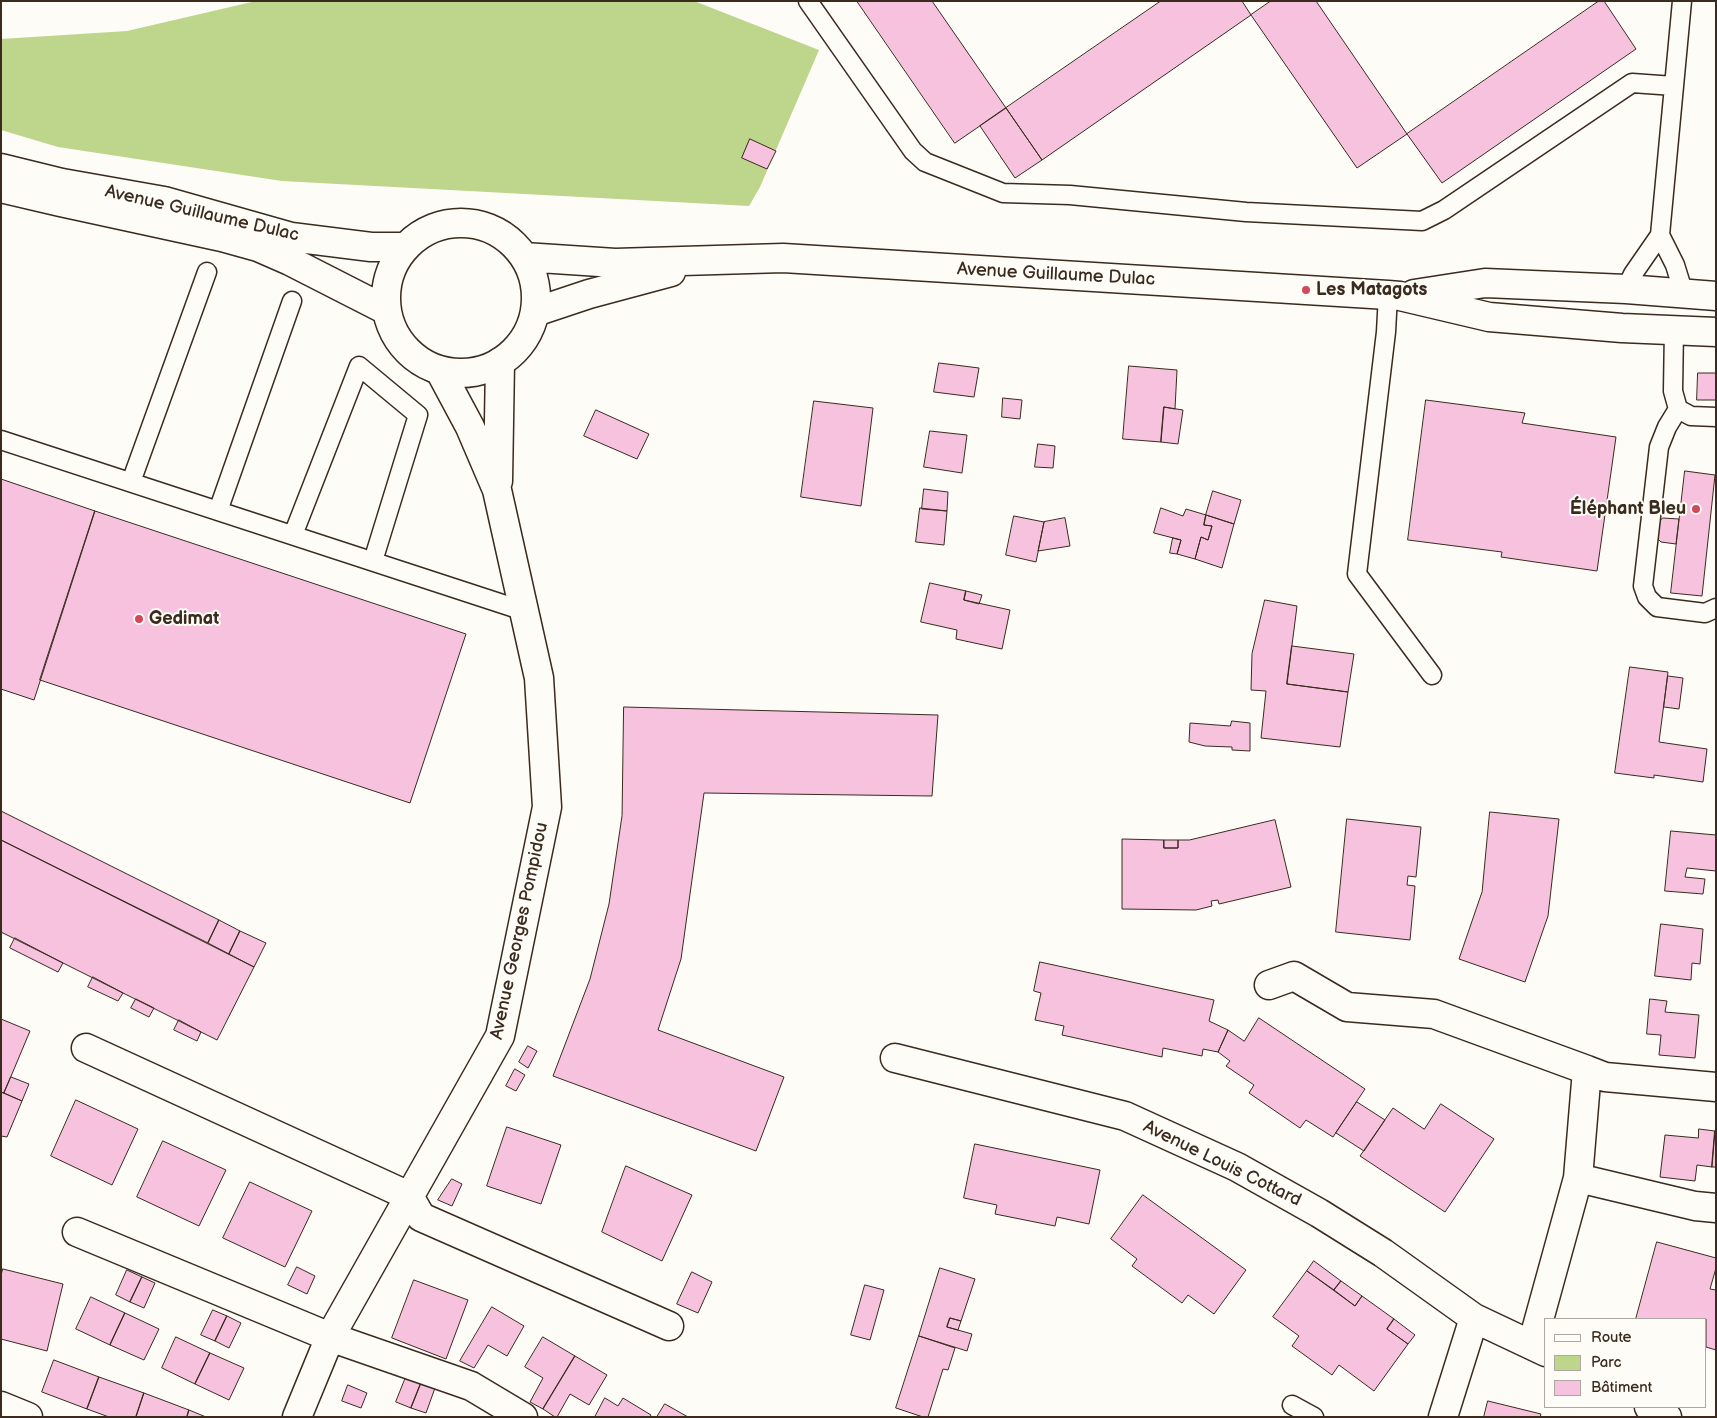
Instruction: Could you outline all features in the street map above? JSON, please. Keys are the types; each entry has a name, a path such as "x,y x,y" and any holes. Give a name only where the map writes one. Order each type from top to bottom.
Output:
{"street":[{"name":"Avenue Guillaume Dulac","path":"1,168 62,182 164,201 291,237 371,247 405,247"},
{"name":"Avenue Guillaume Dulac","path":"1,188 222,237 258,247 386,310"},
{"path":"467,222 489,228 509,240 524,257 535,284 535,312 528,332 516,349 500,362 482,371 461,374 440,371 421,362 405,348 393,331 386,310 386,288 392,266 405,247 422,233 444,224 467,222"},
{"name":"Avenue Guillaume Dulac","path":"524,257 615,263 783,258 1394,295 1489,317 1622,328 1716,332"},
{"name":"Avenue Guillaume Dulac","path":"535,312 589,294 713,260"},
{"name":"Avenue Guillaume Dulac","path":"1394,295 1485,283 1626,289 1716,296"},
{"path":"1622,328 1626,289"},
{"path":"1678,330 1684,294"},
{"path":"497,490 500,362"},
{"path":"440,371 470,427 497,490"},
{"name":"Avenue Georges Pompidou","path":"297,1417 330,1337 500,1036 547,807 539,678 497,490"},
{"path":"1269,985 1294,976 1347,1007 1434,1014 1605,1077 1716,1087"},
{"path":"86,1048 409,1196 421,1217 669,1326"},
{"name":"Avenue Louis Cottard","path":"895,1058 1125,1116 1237,1167 1319,1213 1382,1253 1474,1318 1539,1348"},
{"path":"1546,1318 1578,1178 1587,1070"},
{"path":"1578,1178 1695,1206 1716,1208"},
{"path":"77,1232 330,1337 471,1386 523,1417"},
{"path":"1443,1417 1474,1318"},
{"path":"1539,1348 1544,1326"},
{"path":"1,1406 28,1417"},
{"path":"1651,1408 1667,1417"}],"lane":[{"path":"808,1 913,151 924,162 1003,192 1070,195 1246,212 1422,222 1444,210 1632,83 1674,86"},
{"path":"1626,289 1632,274 1660,234 1682,1"},
{"path":"1660,234 1675,265 1684,294"},
{"path":"131,482 207,272"},
{"path":"1394,295 1386,332 1357,574 1432,675"},
{"path":"218,511 292,302"},
{"path":"1678,330 1673,392 1678,409 1691,416 1716,417"},
{"path":"293,535 359,366 418,415 372,561"},
{"path":"1678,409 1667,427 1659,447 1643,586 1647,597 1657,607 1705,613 1716,608"},
{"path":"1,440 524,611"},
{"path":"1292,1405 1314,1417"}],"green space":[{"path":"256,1 694,1 819,50 760,187 749,206 282,181 58,147 1,130 1,39 127,31"}],"building":[{"path":"857,1 932,1 1006,108 955,143"},
{"path":"1161,1 1242,1 1251,15 1042,160 1006,108"},
{"path":"1271,1 1316,1 1407,134 1357,168 1251,15"},
{"path":"1599,1 1604,1 1636,49 1442,183 1407,134"},
{"path":"1006,108 1042,160 1015,178 980,126"},
{"path":"750,139 776,151 767,169 742,158"},
{"path":"939,363 979,368 974,397 934,392"},
{"path":"1129,366 1177,370 1175,409 1164,407 1161,442 1123,439"},
{"path":"1698,373 1716,373 1716,400 1697,400"},
{"path":"1003,398 1022,400 1020,419 1002,417"},
{"path":"1426,400 1525,413 1522,423 1616,437 1597,571 1501,557 1502,552 1408,540"},
{"path":"814,401 873,408 861,506 801,497"},
{"path":"1164,407 1183,410 1178,444 1161,442"},
{"path":"596,410 649,434 637,459 584,436"},
{"path":"930,431 967,435 962,473 924,467"},
{"path":"1038,444 1055,446 1053,468 1035,467"},
{"name":"Éléphant Bleu","path":"1685,471 1715,475 1702,596 1671,593"},
{"path":"1,479 95,511 34,700 1,689"},
{"path":"924,489 948,492 947,511 922,509"},
{"path":"1213,491 1241,500 1234,524 1206,515"},
{"path":"920,508 947,511 944,545 916,542"},
{"path":"1161,508 1183,516 1186,509 1206,515 1204,525 1212,526 1208,540 1201,537 1195,559 1177,554 1181,540 1154,533"},
{"path":"95,511 466,634 410,803 40,680"},
{"path":"1206,515 1234,524 1222,568 1195,559 1201,537 1208,540 1212,526 1204,525"},
{"path":"1014,516 1044,522 1036,562 1006,555"},
{"path":"1065,518 1070,546 1038,551 1044,522"},
{"path":"1663,518 1679,519 1676,544 1661,542 1657,538 1659,522"},
{"path":"1173,538 1181,540 1177,554 1170,553"},
{"path":"930,583 966,591 964,600 1010,610 1002,649 956,639 957,630 921,622"},
{"path":"966,591 982,595 979,604 964,600"},
{"path":"1265,600 1297,606 1287,684 1348,692 1340,747 1261,738 1266,691 1251,690 1252,654"},
{"path":"1292,646 1354,654 1348,692 1287,684"},
{"path":"1630,667 1668,672 1659,742 1707,749 1703,782 1654,775 1654,778 1615,773"},
{"path":"1668,676 1683,678 1679,709 1664,707"},
{"path":"624,707 938,715 932,796 704,793 681,959 658,1030 784,1077 756,1151 553,1076 590,979 609,904 622,816"},
{"path":"1232,721 1250,723 1250,751 1232,750 1232,747 1205,746 1189,742 1190,723 1230,726"},
{"path":"1,811 219,920 208,943 1,840"},
{"path":"1490,812 1559,819 1548,916 1525,982 1459,959 1482,892"},
{"path":"1347,819 1421,827 1416,877 1408,876 1407,885 1415,886 1410,940 1336,932"},
{"path":"1275,820 1291,887 1219,904 1218,900 1211,901 1212,906 1196,910 1122,909 1122,839 1164,840 1164,848 1178,848 1178,840 1189,840"},
{"path":"1671,831 1716,835 1716,871 1687,868 1685,877 1705,879 1703,894 1665,891"},
{"path":"1,840 254,967 217,1040 1,932"},
{"path":"1164,840 1178,840 1178,848 1164,848"},
{"path":"219,920 240,931 229,954 208,943"},
{"path":"1661,924 1703,929 1700,964 1692,963 1691,980 1655,976"},
{"path":"240,931 266,943 254,967 229,954"},
{"path":"15,938 63,963 58,972 10,948"},
{"path":"1040,962 1214,1000 1209,1021 1228,1030 1218,1052 1203,1049 1202,1056 1163,1048 1162,1057 1062,1035 1064,1026 1035,1020 1041,993 1034,991"},
{"path":"93,977 123,993 118,1001 88,987"},
{"path":"136,999 154,1008 149,1017 131,1008"},
{"path":"1650,999 1667,1001 1665,1012 1699,1015 1695,1058 1659,1055 1661,1035 1647,1034"},
{"path":"1259,1018 1365,1089 1333,1137 1306,1120 1300,1128 1249,1093 1254,1085 1226,1066 1230,1061 1218,1052 1228,1030 1244,1041"},
{"path":"1,1019 30,1031 4,1093 1,1092"},
{"path":"179,1020 201,1032 197,1041 174,1030"},
{"path":"528,1046 537,1051 528,1068 519,1062"},
{"path":"515,1069 525,1075 516,1091 506,1086"},
{"path":"11,1077 29,1084 22,1101 4,1093"},
{"path":"1,1092 22,1101 7,1137 1,1136"},
{"path":"76,1100 138,1129 112,1185 51,1156"},
{"path":"1357,1102 1385,1120 1364,1151 1336,1133"},
{"path":"1441,1104 1494,1139 1445,1212 1360,1156 1393,1108 1424,1129"},
{"path":"507,1127 561,1145 541,1204 487,1186"},
{"path":"1699,1129 1715,1131 1712,1167 1697,1165 1695,1181 1660,1177 1665,1135 1698,1138"},
{"path":"1715,1131 1716,1167 1712,1167"},
{"path":"163,1141 226,1170 199,1226 137,1197"},
{"path":"975,1144 1100,1170 1089,1224 1057,1217 1055,1226 995,1214 997,1205 964,1198"},
{"path":"626,1166 692,1195 662,1261 602,1232"},
{"path":"452,1179 462,1184 452,1206 438,1200"},
{"path":"250,1182 312,1211 285,1267 223,1238"},
{"path":"1143,1195 1246,1270 1214,1314 1188,1295 1182,1303 1132,1266 1137,1259 1111,1239"},
{"path":"1657,1242 1716,1258 1716,1268 1710,1289 1716,1290 1716,1350 1707,1347 1707,1318 1636,1318"},
{"path":"1314,1261 1341,1281 1334,1290 1307,1271"},
{"path":"297,1267 315,1276 307,1294 288,1285"},
{"path":"940,1268 975,1279 961,1321 950,1318 947,1327 972,1334 967,1351 919,1336"},
{"path":"3,1269 63,1284 47,1351 1,1339 1,1276"},
{"path":"127,1270 142,1277 130,1302 116,1295"},
{"path":"1307,1271 1355,1306 1362,1296 1394,1319 1387,1329 1408,1344 1374,1391 1339,1365 1332,1375 1292,1346 1299,1336 1273,1317"},
{"path":"692,1272 712,1282 698,1313 677,1304"},
{"path":"142,1277 155,1283 144,1308 130,1302"},
{"path":"414,1280 468,1300 446,1359 392,1338"},
{"path":"1341,1281 1362,1296 1355,1306 1334,1290"},
{"path":"865,1285 884,1290 870,1340 851,1335"},
{"path":"91,1297 125,1313 110,1345 76,1329"},
{"path":"492,1307 524,1326 507,1356 488,1345 474,1368 460,1361"},
{"path":"213,1310 227,1316 215,1341 201,1335"},
{"path":"125,1313 159,1329 144,1360 110,1345"},
{"path":"227,1316 241,1323 229,1348 215,1341"},
{"path":"950,1318 961,1321 958,1330 947,1327"},
{"path":"1394,1319 1415,1335 1408,1344 1387,1329"},
{"path":"919,1336 955,1348 948,1370 943,1369 928,1417 896,1408"},
{"path":"176,1337 210,1353 195,1384 162,1368"},
{"path":"543,1337 575,1356 543,1409 530,1402 543,1378 525,1367"},
{"path":"210,1353 244,1368 229,1400 195,1384"},
{"path":"575,1356 607,1375 589,1405 570,1394 557,1417 555,1417 543,1409"},
{"path":"54,1360 99,1377 87,1409 42,1392"},
{"path":"99,1377 144,1393 136,1417 109,1417 87,1409"},
{"path":"406,1377 421,1383 411,1408 396,1402"},
{"path":"421,1383 435,1388 426,1413 411,1408"},
{"path":"348,1385 367,1393 361,1408 342,1401"},
{"path":"144,1393 189,1410 187,1417 136,1417"},
{"path":"605,1398 618,1406 623,1398 651,1415 650,1417 595,1417"},
{"path":"1488,1401 1541,1414 1540,1417 1484,1417"},
{"path":"665,1404 688,1417 657,1417"},
{"path":"189,1410 206,1417 187,1417"}],"place":[{"name":"Les Matagots","path":"1306,290"},
{"name":"Éléphant Bleu","path":"1696,509"},
{"name":"Gedimat","path":"139,619"}]}
